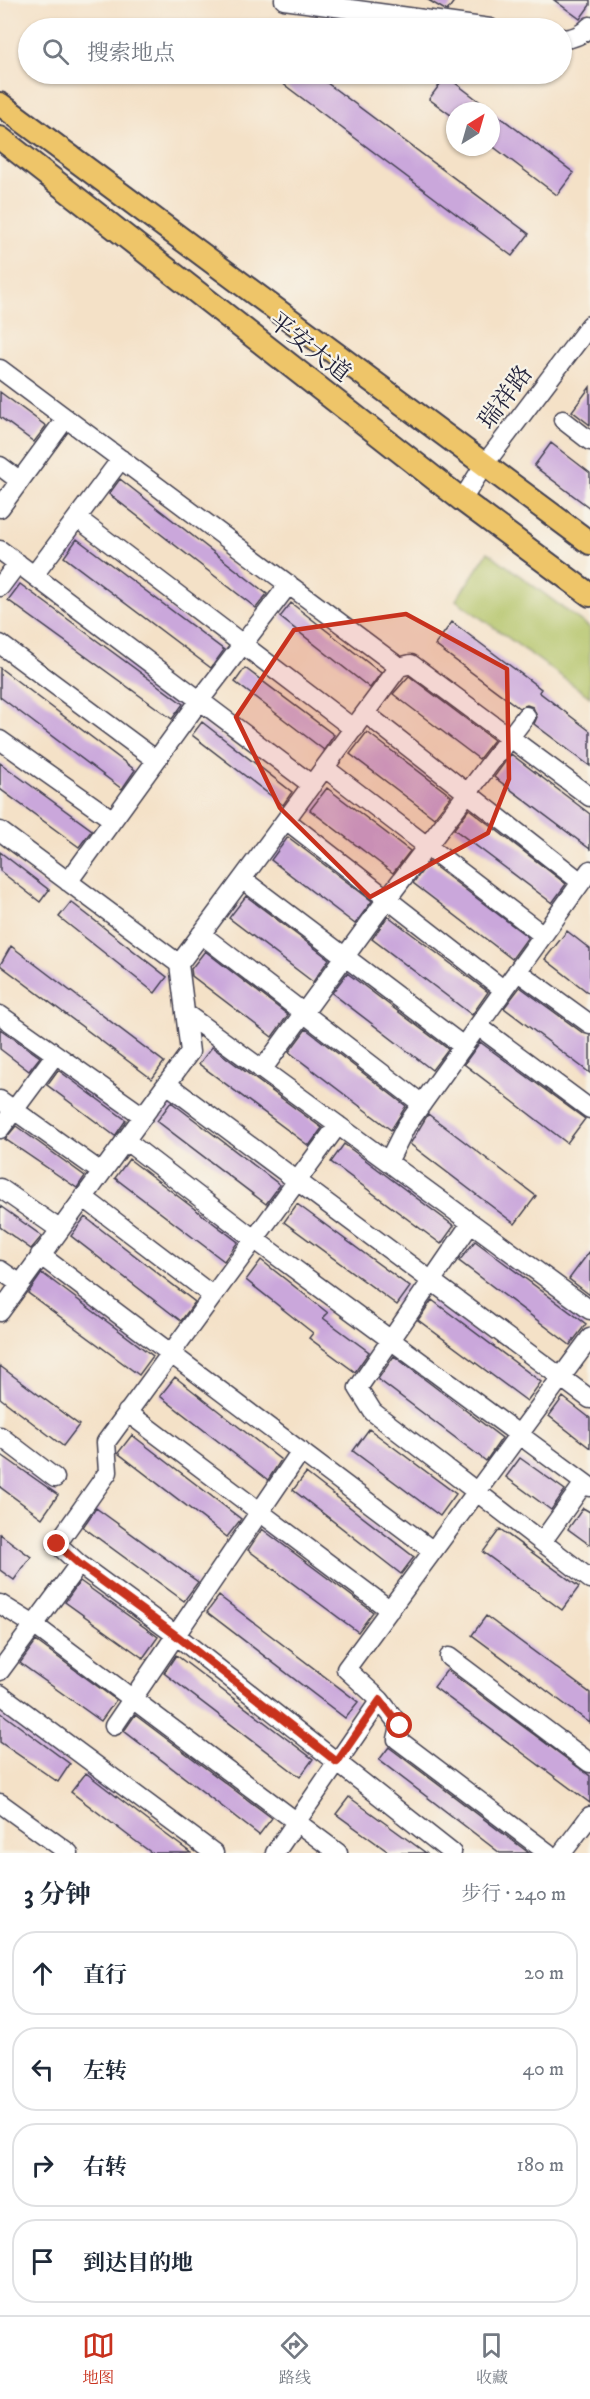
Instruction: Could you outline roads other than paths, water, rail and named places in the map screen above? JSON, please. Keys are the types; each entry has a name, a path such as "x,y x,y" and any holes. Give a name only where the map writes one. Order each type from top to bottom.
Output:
{"main road":[{"name":"平安大道","path":"0,104 590,543"},
{"name":"平安大道","path":"0,138 462,500 590,595"}],"street":[{"path":"284,0 416,18"},
{"path":"572,38 586,31 590,26"},
{"name":"瑞祥路","path":"462,500 484,465 590,325"},
{"path":"0,369 399,667"},
{"path":"0,508 66,418"},
{"path":"562,420 590,441"},
{"path":"34,575 121,459"},
{"path":"0,466 20,481"},
{"path":"77,518 354,729"},
{"path":"0,550 312,785"},
{"path":"0,587 18,563"},
{"path":"68,882 200,700 289,584"},
{"path":"0,644 156,760"},
{"path":"0,1312 19,1283 190,1053 179,964 399,667 411,664 590,796"},
{"path":"365,713 468,793 586,876 406,1126 388,1162"},
{"path":"262,1070 387,898 526,717"},
{"path":"0,740 113,820"},
{"path":"325,768 543,935"},
{"path":"286,820 504,990"},
{"path":"0,831 179,964"},
{"path":"242,879 464,1046"},
{"path":"201,934 422,1104"},
{"path":"517,971 590,1024"},
{"path":"185,1013 590,1310"},
{"path":"0,1015 143,1116"},
{"path":"478,1026 590,1109"},
{"path":"0,1129 7,1105 55,1055"},
{"path":"167,1084 590,1399"},
{"path":"7,1105 101,1173"},
{"path":"338,1125 106,1442 108,1472 57,1544 79,1564 177,1636 452,1853"},
{"path":"125,1140 254,1239 520,1433 587,1485 542,1542"},
{"path":"0,1188 59,1229"},
{"path":"83,1197 213,1296"},
{"path":"471,1223 358,1388 373,1412 590,1579"},
{"path":"40,1255 433,1551"},
{"path":"0,1270 19,1283"},
{"path":"548,1853 397,1739 400,1726 380,1700 346,1669 590,1338"},
{"path":"128,1412 390,1610"},
{"path":"0,1436 56,1478"},
{"path":"114,1726 301,1451"},
{"path":"0,1671 79,1564"},
{"path":"0,1604 33,1625 338,1853"},
{"path":"448,1657 590,1763"},
{"path":"0,1694 214,1853"},
{"path":"275,1853 380,1700"},
{"path":"0,1803 69,1853"},
{"path":"562,1853 590,1816"}]}
